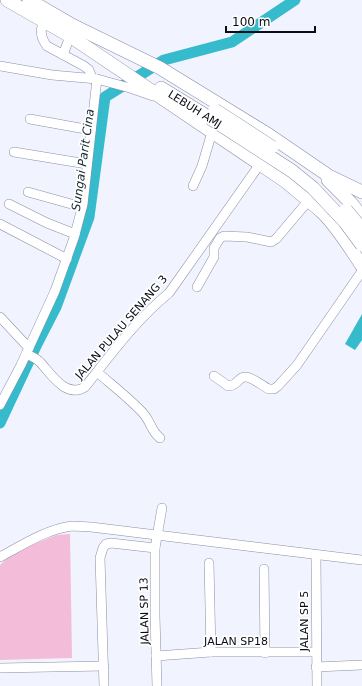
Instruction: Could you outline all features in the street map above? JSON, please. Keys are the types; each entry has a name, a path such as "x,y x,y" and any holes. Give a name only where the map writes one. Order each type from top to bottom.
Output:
{"highway":[{"path":"7,0 44,20 71,30 142,74 165,100 285,181 309,200 324,215 349,246 362,266"},
{"path":"30,0 71,30 142,74 252,125 329,176 362,192"},
{"name":"LEBUH AMJ","path":"142,74 297,164 335,197 362,229"},
{"name":"LEBUH AMJ","path":"212,114 292,171 313,188 345,222 362,245"},
{"path":"302,158 351,203 362,217"},
{"path":"324,215 336,224 346,226 352,222 355,217 351,203"}],"street":[{"path":"0,405 30,354 67,259 82,207 91,130 94,79 89,70 84,66 46,46 42,40 41,34 44,20"},
{"path":"63,55 71,30"},
{"path":"0,66 52,75 106,81 142,74"},
{"path":"30,119 91,130"},
{"path":"193,186 202,166 212,132"},
{"path":"14,152 87,164"},
{"name":"JALAN PULAU SENANG 3","path":"30,354 39,361 48,373 62,385 71,390 79,391 85,387 113,350 149,309 168,293 260,164"},
{"path":"28,192 82,207"},
{"path":"197,287 214,257 214,248 220,238 224,236 247,237 271,242 276,239 309,200"},
{"path":"9,204 47,223 75,234"},
{"path":"0,224 67,259"},
{"path":"214,376 228,386 236,384 242,378 246,377 270,389 278,386 301,359 362,271"},
{"path":"0,317 30,354"},
{"path":"97,372 144,413 151,422 153,432 160,438"},
{"name":"JALAN SP 13","path":"157,686 155,548 162,508"},
{"path":"0,556 46,534 74,526 362,560"},
{"path":"104,686 100,558 103,548 106,544 111,543 155,548"},
{"name":"JALAN SP 5","path":"316,555 317,686"},
{"path":"209,563 211,652"},
{"path":"264,568 265,653"},
{"name":"JALAN SP18","path":"156,656 211,652 316,652"},
{"path":"316,667 362,665"},
{"path":"0,668 104,666"}],"shaded area":[{"path":"70,534 72,658 0,660 0,565 15,551 57,535"}],"water":[{"path":"362,314 362,340 355,350 345,344"}],"waterway":[{"name":"Sungai Parit Cina","path":"0,423 56,307 89,217 105,97 164,60 232,42 295,0"}]}
